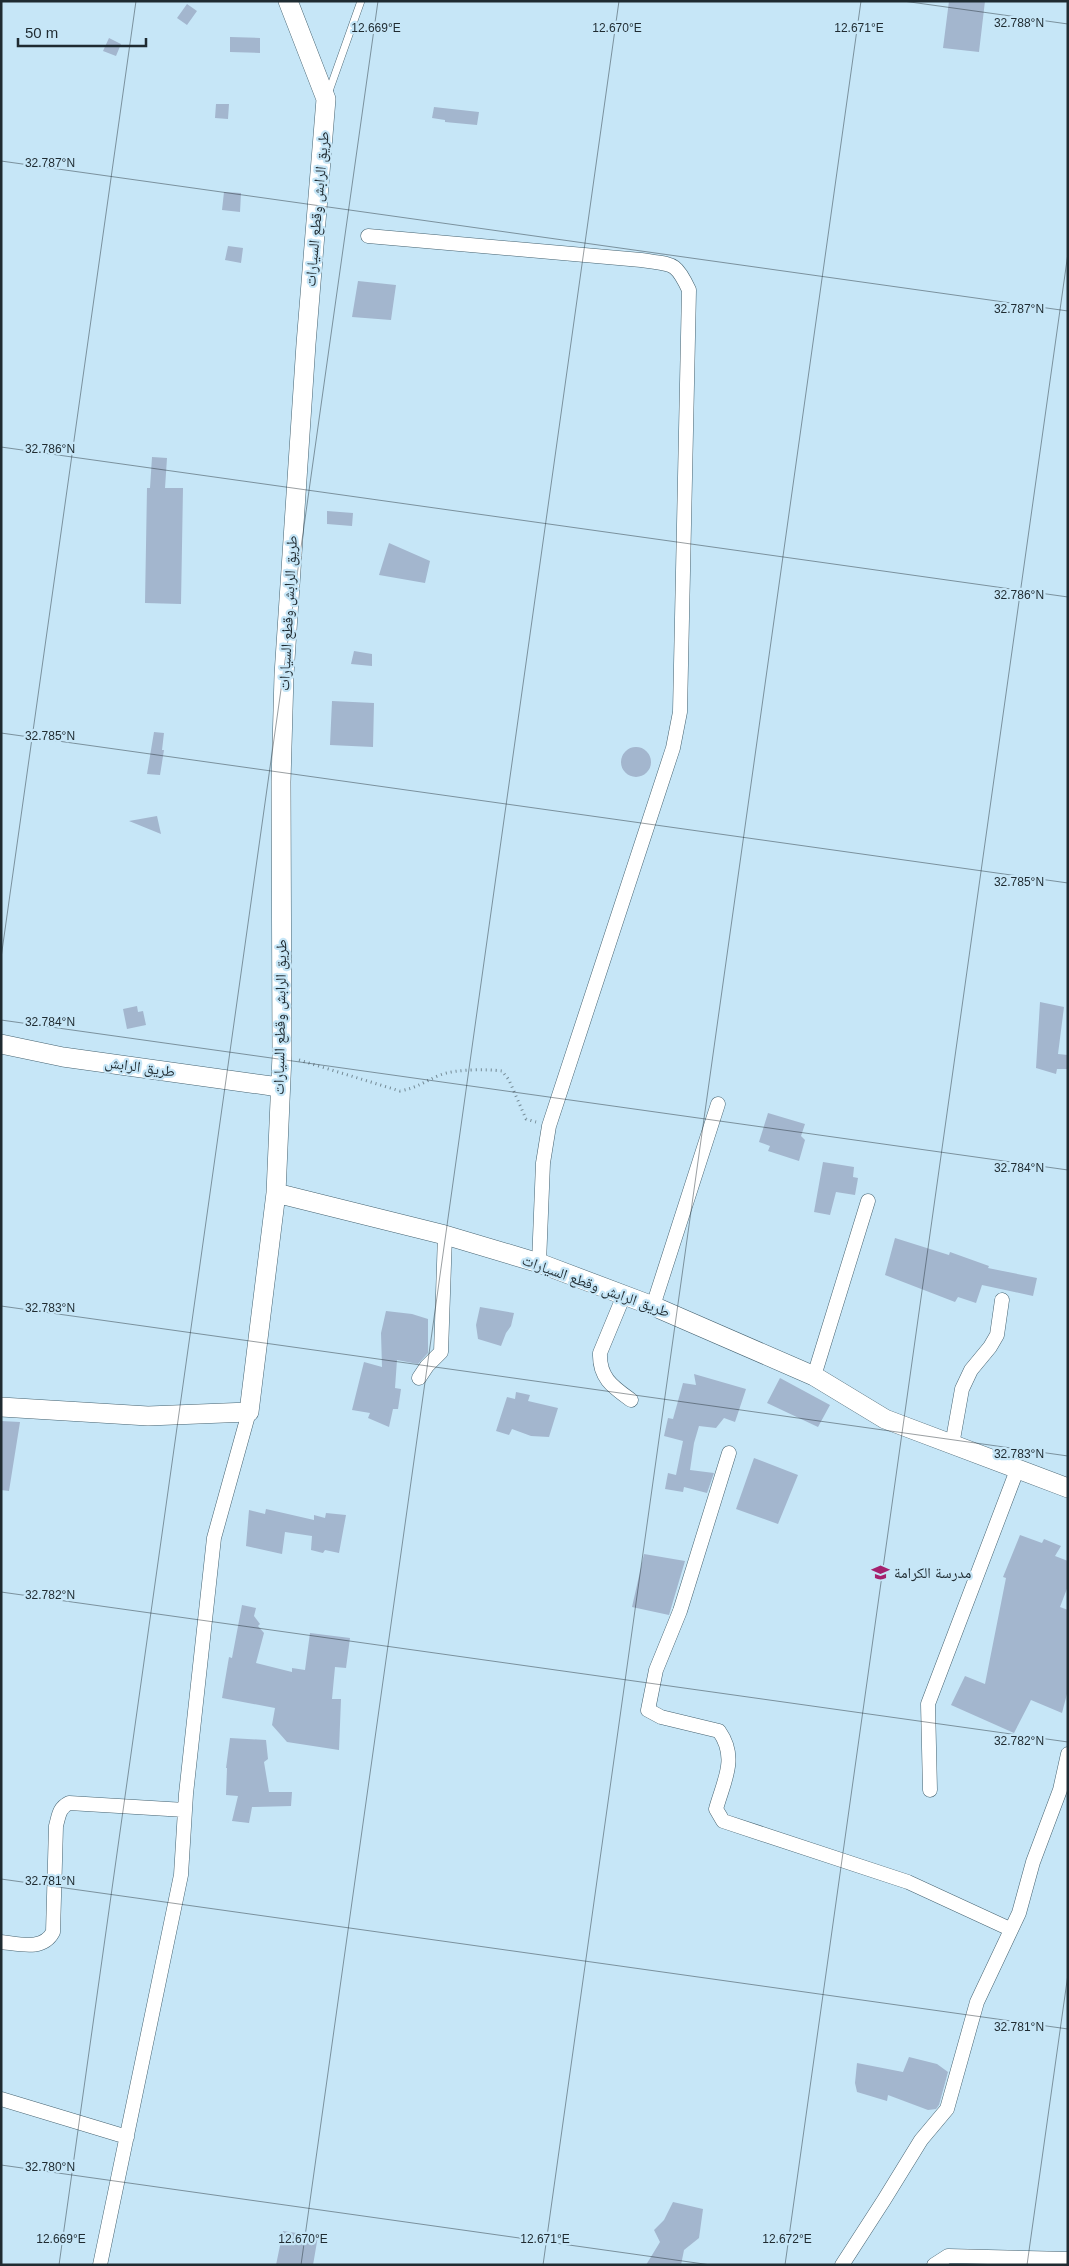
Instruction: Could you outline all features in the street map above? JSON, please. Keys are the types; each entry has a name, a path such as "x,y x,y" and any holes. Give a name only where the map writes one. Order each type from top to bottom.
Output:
{"main road":[{"name":"طريق الرابش وقطع السيارات","path":"288,1 326,99 306,344 284,675 281,782 282,1056 279,1087 276,1194 445,1235 538,1263 653,1306 814,1376 885,1419 1068,1488"},
{"name":"طريق الرابش","path":"1,1044 64,1057 279,1087"},
{"path":"1,1407 148,1416 249,1412 276,1194"}],"street":[{"path":"368,236 641,260 673,265 680,271 689,290 680,712 673,748 549,1126 543,1163 538,1263"},
{"path":"653,1306 718,1104"},
{"path":"814,1376 868,1201"},
{"path":"419,1378 427,1366 441,1352 445,1235"},
{"path":"624,1295 600,1353 600,1364 605,1378 610,1385 631,1400"},
{"path":"952,1445 962,1389 970,1370 990,1347 996,1335 1002,1300"},
{"path":"100,2265 182,1875 185,1810 203,1623 214,1538 249,1412"},
{"path":"729,1453 680,1611 656,1670 648,1710 661,1717 718,1731 727,1742 730,1760 716,1809 723,1821 908,1882 1010,1929"},
{"path":"930,1790 928,1704 1017,1470"},
{"path":"842,2265 921,2140 947,2109 977,2002 1019,1913 1033,1862 1049,1824 1066,1773 1068,1754"},
{"path":"1,1942 40,1945 49,1941 53,1932 56,1826 59,1812 63,1806 70,1803 185,1810"},
{"path":"1,2099 127,2137"},
{"path":"934,2265 948,2256 1068,2259"}],"lane":[{"path":"326,99 360,1"}],"path":[{"path":"282,1056 400,1091 416,1088 441,1074 489,1069 502,1071 509,1080 526,1119 549,1126"}],"building":[{"path":"949,1 985,1 979,52 943,48"},
{"path":"187,4 197,11 187,25 177,18"},
{"path":"230,37 260,38 260,53 230,52"},
{"path":"109,38 121,44 116,56 103,51"},
{"path":"216,104 229,104 228,119 215,118"},
{"path":"434,107 479,112 477,125 445,122 445,120 432,118"},
{"path":"224,192 241,193 240,212 222,210"},
{"path":"228,246 243,248 241,263 225,260"},
{"path":"358,281 396,285 391,320 352,317"},
{"path":"152,457 167,458 165,488 183,488 181,604 145,603 147,488 150,488"},
{"path":"327,511 353,513 352,526 327,524"},
{"path":"389,543 430,561 425,583 379,575"},
{"path":"354,651 372,654 372,666 351,664"},
{"path":"332,701 374,703 373,747 330,745"},
{"path":"154,732 164,733 162,750 164,750 160,775 147,774"},
{"path":"636,747 647,751 651,762 647,773 636,777 625,773 621,762 625,751"},
{"path":"157,816 161,834 129,821"},
{"path":"1040,1002 1064,1007 1058,1054 1068,1055 1068,1069 1057,1069 1056,1074 1036,1068"},
{"path":"137,1006 138,1012 143,1011 146,1025 127,1029 123,1009"},
{"path":"768,1113 805,1124 801,1136 805,1140 799,1161 768,1151 770,1146 759,1142"},
{"path":"823,1162 854,1167 853,1177 858,1178 855,1195 836,1192 830,1215 814,1212"},
{"path":"895,1238 949,1255 950,1252 989,1266 988,1268 1037,1278 1033,1296 982,1285 976,1303 958,1297 955,1302 885,1275"},
{"path":"480,1307 514,1313 511,1326 501,1346 478,1339 476,1325"},
{"path":"386,1311 412,1314 428,1319 428,1353 418,1364 397,1360 395,1388 401,1389 398,1409 393,1409 389,1427 368,1418 370,1413 352,1410 364,1362 382,1367 381,1333"},
{"path":"694,1374 746,1389 735,1422 724,1418 716,1428 699,1426 690,1470 714,1473 707,1493 684,1487 683,1492 665,1489 668,1473 676,1475 683,1441 664,1436 668,1418 673,1419 683,1383 696,1385"},
{"path":"780,1378 830,1405 818,1427 767,1403"},
{"path":"516,1392 530,1395 528,1401 558,1408 549,1437 531,1436 512,1429 509,1435 496,1431 507,1397 515,1399"},
{"path":"1,1421 20,1422 9,1491 1,1490"},
{"path":"754,1458 798,1475 778,1524 736,1509"},
{"path":"266,1509 314,1520 314,1515 325,1518 326,1513 346,1515 339,1553 325,1550 323,1553 311,1550 312,1536 285,1532 282,1554 246,1546 249,1510 265,1514"},
{"path":"1020,1535 1042,1543 1044,1539 1061,1546 1055,1556 1068,1561 1068,1586 1060,1607 1068,1610 1068,1690 1062,1713 1031,1700 1014,1733 951,1705 965,1676 985,1684 1006,1578 1003,1577"},
{"path":"644,1554 685,1561 669,1615 632,1607"},
{"path":"242,1605 256,1608 254,1616 260,1624 258,1626 264,1633 256,1663 292,1672 292,1668 305,1670 310,1633 350,1638 346,1668 335,1667 332,1699 341,1699 339,1750 287,1742 272,1725 275,1708 222,1698 229,1657 232,1658"},
{"path":"230,1738 266,1740 268,1759 264,1762 269,1792 292,1792 291,1806 252,1807 249,1823 232,1821 238,1796 226,1795 226,1768"},
{"path":"909,2057 937,2064 948,2072 939,2105 936,2109 928,2110 888,2095 887,2101 857,2092 855,2083 857,2063 903,2072"},
{"path":"673,2202 703,2209 699,2238 684,2250 681,2265 646,2265 660,2242 654,2230 664,2220"},
{"path":"283,2231 318,2236 313,2265 276,2265"}],"place":[{"name":"مدرسة الكرامة","path":"880,1573"}]}
